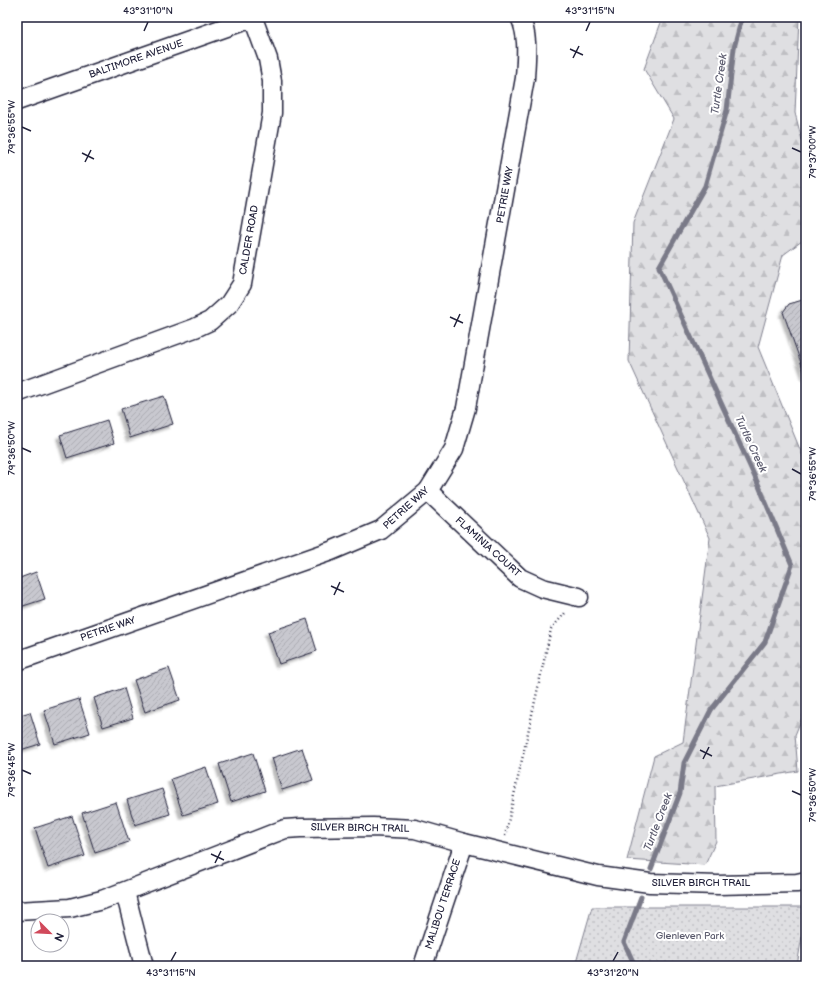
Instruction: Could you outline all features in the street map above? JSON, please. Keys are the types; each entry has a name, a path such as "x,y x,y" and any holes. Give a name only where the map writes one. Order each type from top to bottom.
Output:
{"street":[{"name":"BALTIMORE AVENUE","path":"17,101 254,17"},
{"name":"CALDER ROAD","path":"17,393 195,328 210,321 230,304 242,284 272,113 272,81 268,59 254,17"},
{"name":"PETRIE WAY","path":"17,660 324,553 381,530 428,492 454,448 466,408 525,78 527,50 524,25 520,17"},
{"name":"FLAMINIA COURT","path":"428,492 520,578 542,588 579,597"},
{"name":"SILVER BIRCH TRAIL","path":"17,911 70,908 102,900 285,829 300,828 373,827 415,829 464,843 598,876 650,883 718,885 797,883 806,881"},
{"name":"MALIBOU TERRACE","path":"423,966 464,843"},
{"path":"125,892 144,966"}],"path":[{"path":"502,852 551,629 579,597"}],"green space":[{"path":"663,17 799,17 795,113 806,156 806,238 783,255 758,347 806,464 806,708 795,735 798,771 715,786 716,841 705,865 627,860 654,756 683,742 710,538 629,361 633,223 674,119 644,69"},
{"name":"Glenleven Park","path":"592,907 806,907 806,912 797,966 575,966"}],"building":[{"path":"806,299 806,377 783,312 789,304"},
{"path":"164,396 173,424 130,438 121,409"},
{"path":"107,420 114,443 67,458 60,435"},
{"path":"36,572 45,599 17,608 17,579"},
{"path":"307,619 317,651 279,664 268,632"},
{"path":"169,668 180,700 145,712 134,680"},
{"path":"124,688 133,718 103,727 94,698"},
{"path":"79,699 90,733 55,744 44,710"},
{"path":"30,712 40,744 17,751 17,716"},
{"path":"302,748 313,780 282,790 272,758"},
{"path":"253,753 265,791 231,802 219,764"},
{"path":"206,767 218,804 183,815 171,779"},
{"path":"162,789 170,814 135,825 127,800"},
{"path":"116,802 129,842 95,853 82,813"},
{"path":"72,816 85,856 48,868 35,828"}],"waterway":[{"name":"Turtle Creek","path":"651,869 680,793 684,763 711,710 765,642 792,565 759,486 659,267 705,186 727,110 734,48 742,17"},
{"name":"Turtle Creek","path":"635,966 624,942 641,897"}]}
